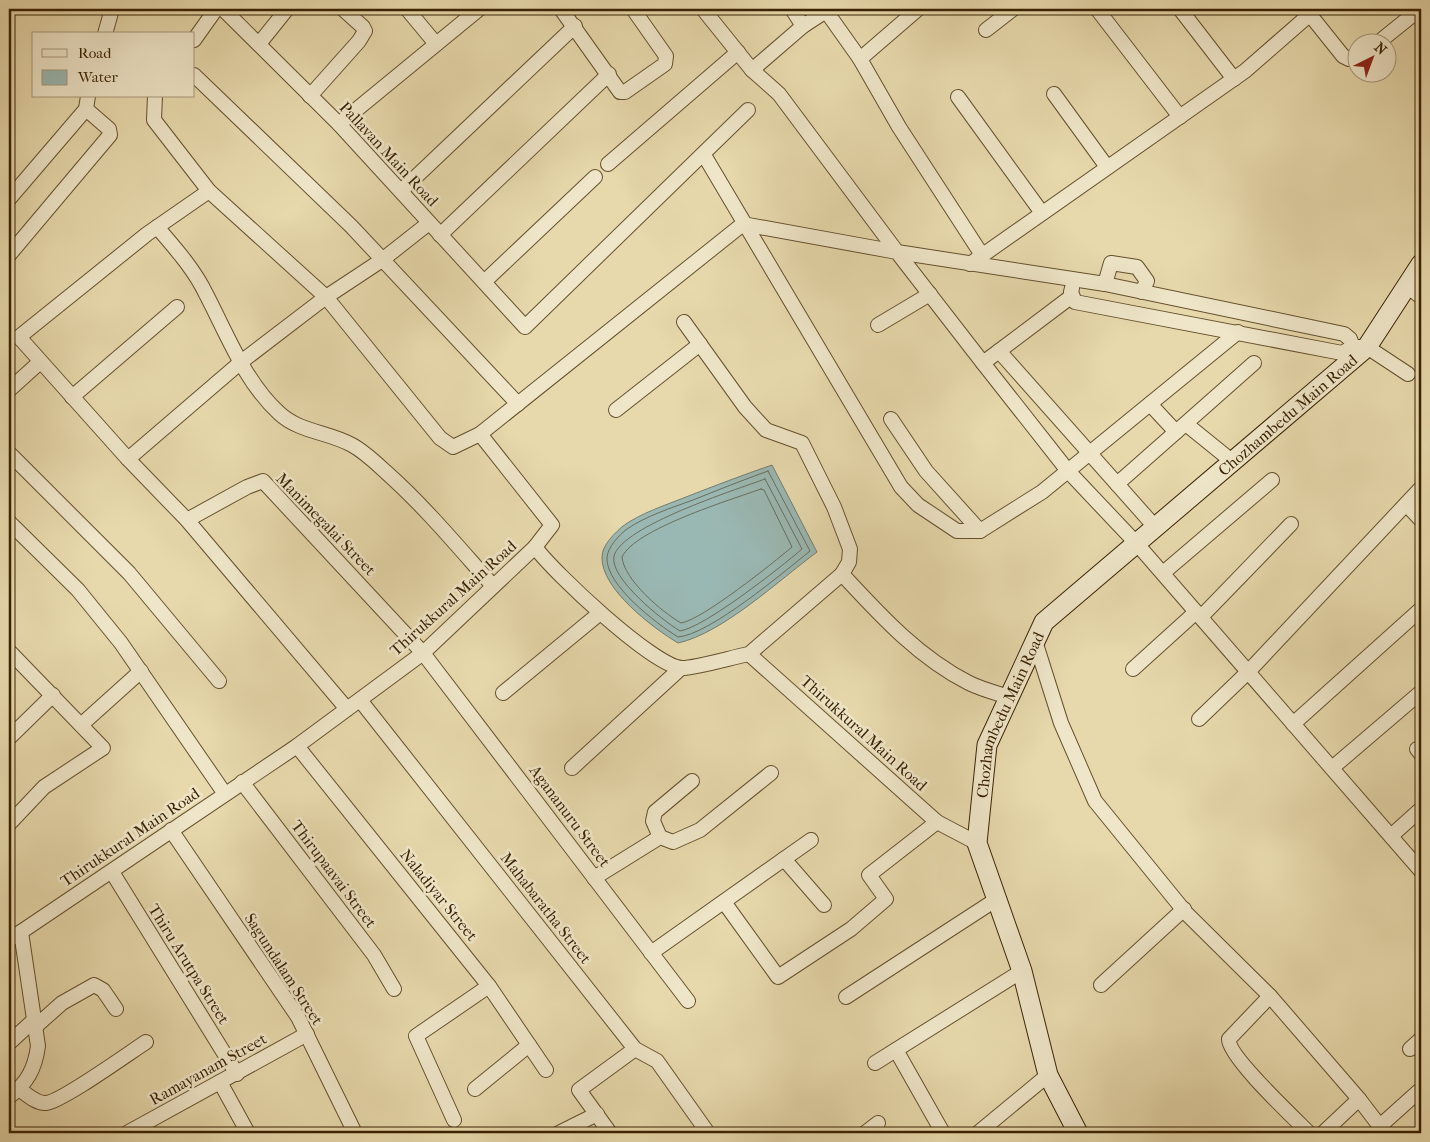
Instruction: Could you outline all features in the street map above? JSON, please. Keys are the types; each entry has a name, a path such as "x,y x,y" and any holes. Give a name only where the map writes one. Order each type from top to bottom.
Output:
{"street":[{"path":"195,39 216,9"},
{"name":"Pallavan Main Road","path":"223,9 339,124 526,327 704,155"},
{"path":"259,44 287,9"},
{"path":"310,96 359,41 365,31 364,27 343,9"},
{"path":"407,9 436,44"},
{"path":"339,124 479,9"},
{"path":"561,9 620,92 625,92 665,64 667,60 633,9"},
{"path":"703,9 752,70 780,94 897,252 1068,471 1163,573 1421,871"},
{"path":"792,9 803,26"},
{"path":"860,59 918,9"},
{"path":"986,30 1013,9"},
{"path":"1098,9 1180,117"},
{"path":"1180,9 1234,79"},
{"path":"1391,32 1420,9"},
{"path":"105,32 110,10"},
{"path":"752,70 803,26 823,12 829,13 860,59 899,127 982,256"},
{"path":"970,264 1234,79 1310,14 1343,56 1348,58"},
{"path":"401,192 574,26"},
{"path":"608,164 738,52"},
{"path":"440,235 609,74"},
{"path":"195,76 351,226 518,404"},
{"path":"1054,94 1107,167"},
{"path":"958,97 1042,213"},
{"path":"155,98 154,120 209,191 326,297 440,438 453,446 480,434 743,224 897,252 1105,284 1344,334 1360,347 1408,374"},
{"path":"9,199 86,100 109,128 110,135 9,256"},
{"path":"748,110 704,155 743,224 901,487 918,505 957,532 980,531 1042,492 1238,332"},
{"path":"484,282 595,177"},
{"path":"209,191 157,228 18,337 128,459 187,520 347,709"},
{"path":"128,459 241,362 326,297 382,260 429,222"},
{"path":"157,228 183,257 206,294 241,362 267,401 289,422 352,444 374,462 405,490 493,586"},
{"path":"1105,284 1111,263 1137,267 1147,281 1142,292"},
{"name":"Chozhambedu Main Road","path":"1078,1133 1048,1075 1022,971 977,843 986,745 1044,622 1233,462 1360,347 1414,292 1421,264"},
{"path":"1078,280 1073,283 1072,296 1075,302 1342,353 1360,347"},
{"path":"878,325 930,294"},
{"path":"983,363 1072,296"},
{"path":"72,397 177,307"},
{"path":"1273,341 1275,319"},
{"path":"572,768 681,668 749,654 842,574 849,562 850,549 834,507 802,443 766,430 745,407 684,322"},
{"path":"616,410 700,344"},
{"path":"999,351 1156,528"},
{"path":"9,390 40,362"},
{"path":"1117,484 1254,363"},
{"path":"1150,404 1181,428 1233,462"},
{"path":"891,419 926,471 980,531"},
{"path":"480,434 552,525 535,547"},
{"path":"9,453 129,573 219,681"},
{"path":"1163,573 1272,480"},
{"name":"Manimegalai Street","path":"187,520 247,487 264,481 423,653"},
{"path":"1199,719 1248,672 1421,488"},
{"path":"1406,504 1421,520"},
{"path":"9,522 78,590 141,671 225,794"},
{"path":"1133,669 1198,614 1291,524"},
{"name":"Thirukkural Main Road","path":"9,940 297,746 423,653 535,547 547,563 600,613 652,654 681,668"},
{"path":"842,574 893,629 924,655 970,684 1009,697"},
{"path":"1293,724 1421,609"},
{"path":"503,694 600,613"},
{"path":"1035,641 1061,723 1095,801 1184,909 1270,996 1358,1098 1382,1130 1419,1091"},
{"path":"9,651 103,748 44,787 9,824"},
{"name":"Agananuru Street","path":"423,653 688,1002"},
{"name":"Thirukkural Main Road","path":"749,654 937,822 977,843"},
{"path":"81,724 141,671"},
{"path":"1332,768 1421,692"},
{"path":"9,738 52,696"},
{"name":"Mahabaratha Street","path":"360,700 635,1049 657,1062 708,1133"},
{"name":"Naladiyar Street","path":"297,746 489,986 546,1070"},
{"path":"692,781 655,812 653,821 660,837 673,842 700,830 771,773"},
{"name":"Thirupaavai Street","path":"242,782 374,955 394,989"},
{"path":"1391,836 1421,809"},
{"path":"724,902 778,977 851,929 886,899 869,875 937,822"},
{"name":"Sagundalam Street","path":"171,830 298,1017 355,1133"},
{"path":"594,878 660,837"},
{"path":"652,953 811,840"},
{"path":"784,859 824,905"},
{"name":"Thiru Arutpa Street","path":"112,872 237,1074"},
{"path":"846,997 997,899"},
{"path":"1100,985 1184,909"},
{"path":"21,932 38,1046 36,1062 30,1077 14,1093 46,1103 62,1096 146,1042"},
{"path":"876,1063 1022,971"},
{"path":"9,1043 62,1003 94,985 103,990 116,1008"},
{"path":"454,1120 416,1036 489,986"},
{"path":"1270,996 1229,1039 1228,1043 1238,1060 1309,1133"},
{"name":"Ramayanam Street","path":"126,1133 142,1130 220,1082 307,1034"},
{"path":"1410,1049 1421,1039"},
{"path":"475,1089 529,1045"},
{"path":"610,1133 580,1090 635,1049"},
{"path":"896,1050 943,1133"},
{"path":"978,1133 1048,1075"},
{"path":"220,1082 248,1133"},
{"path":"1322,1133 1358,1098"},
{"path":"559,1133 597,1114"},
{"path":"865,1133 878,1123"}],"water":[{"path":"772,465 817,552 732,617 695,637 678,643 655,628 619,594 610,582 604,569 602,557 604,548 623,526 638,517 662,506"}]}
